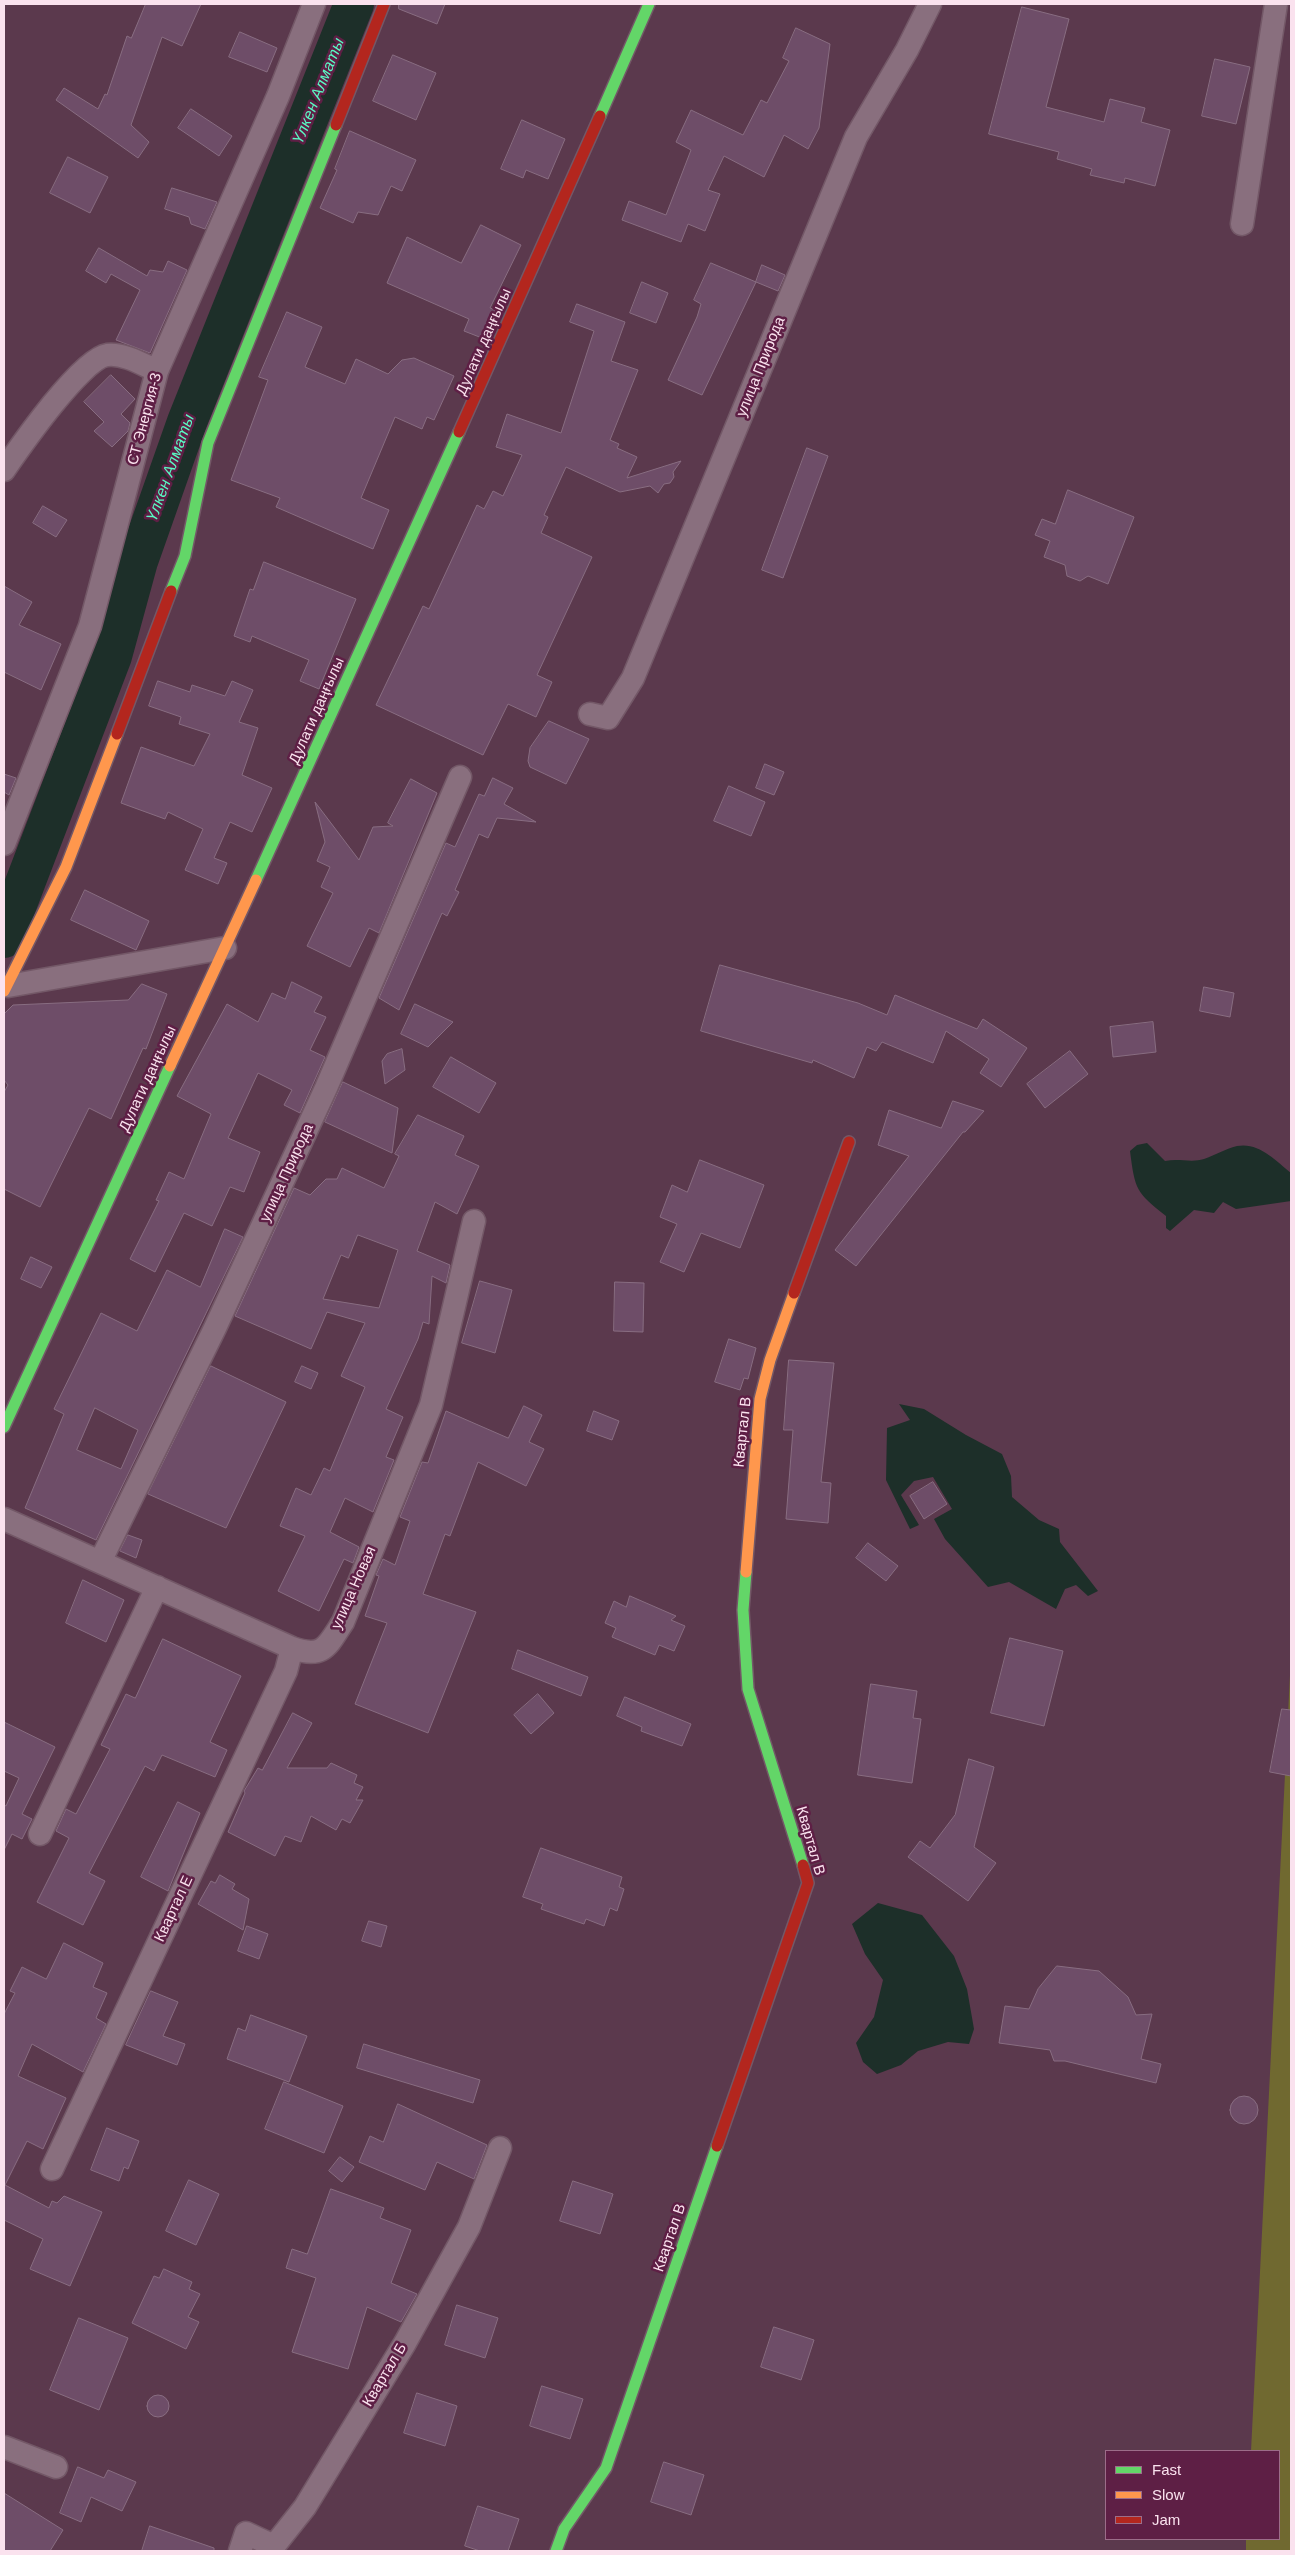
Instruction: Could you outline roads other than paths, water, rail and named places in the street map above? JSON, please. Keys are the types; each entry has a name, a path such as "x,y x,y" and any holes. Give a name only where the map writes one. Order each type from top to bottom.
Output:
{"street":[{"name":"СТ Энергия-3","path":"4,844 90,626 157,371 278,96 314,4"},
{"path":"5,987 66,867 185,556 208,443 384,4"},
{"name":"Дулати даңғылы","path":"4,1427 226,948 512,319 649,4"},
{"name":"улица Природа","path":"590,714 608,718 633,678 856,137 907,50 930,4"},
{"path":"1242,224 1276,4"},
{"path":"4,470 35,426 88,365 106,355 129,358 157,371"},
{"name":"улица Природа","path":"100,1562 215,1328 326,1088 460,777"},
{"path":"5,987 226,948"},
{"name":"Квартал В","path":"556,2551 564,2529 606,2468 808,1883 748,1689 743,1610 760,1399 770,1360 849,1142"},
{"name":"улица Новая","path":"4,1519 292,1648 311,1654 324,1649 343,1622 431,1405 474,1221"},
{"path":"40,1834 157,1587"},
{"name":"Квартал Е","path":"52,2169 286,1672 292,1648"},
{"name":"Квартал Б","path":"240,2551 246,2532 274,2546 305,2507 414,2326 469,2227 500,2148"},
{"path":"4,2447 56,2468"}],"waterway":[{"name":"Үлкен Алматы","path":"4,938 112,656 138,561 187,422 354,4"}]}
